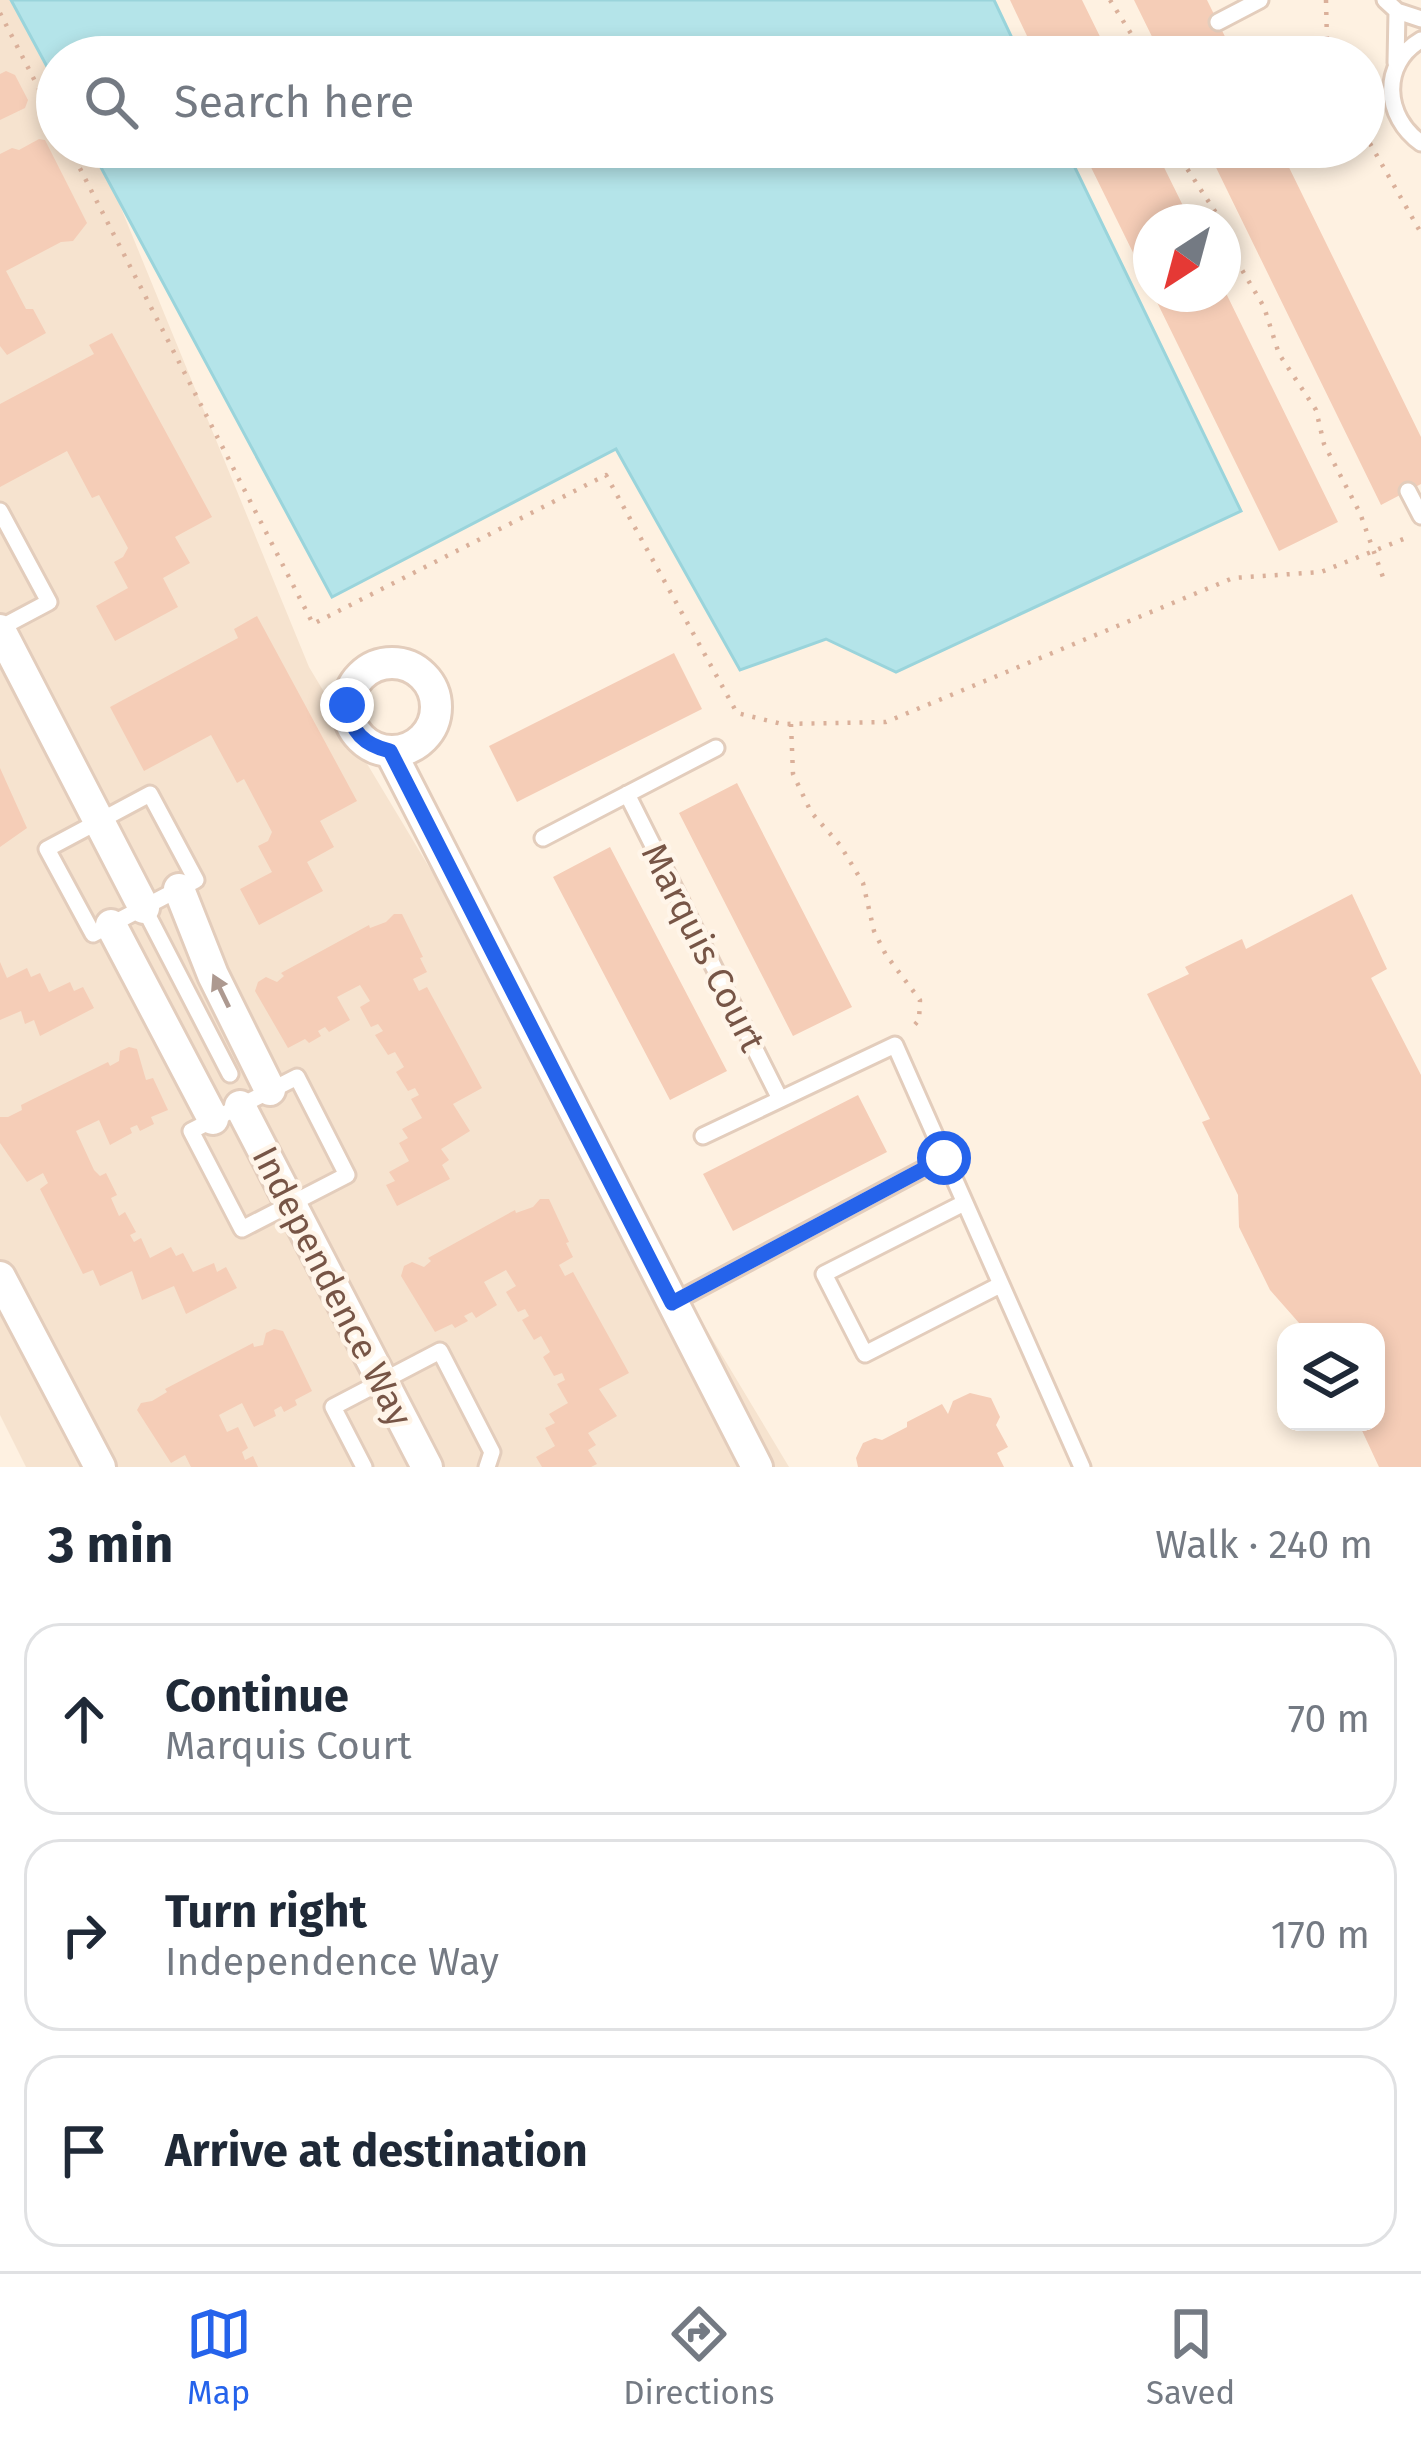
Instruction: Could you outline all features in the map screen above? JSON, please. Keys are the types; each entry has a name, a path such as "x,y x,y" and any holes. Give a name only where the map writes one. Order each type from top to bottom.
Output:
{"street":[{"path":"0,629 144,908"},
{"path":"390,751 757,1467"},
{"name":"Independence Way","path":"179,889 213,975 270,1090"},
{"name":"Independence Way","path":"111,925 226,1113 291,1204 427,1467"},
{"path":"0,1277 100,1467"}],"lane":[{"path":"1217,22 1260,0"},
{"path":"1421,19 1391,6 1394,113 1407,133 1421,143"},
{"path":"1396,66 1410,46 1421,40"},
{"path":"1408,491 1421,516"},
{"path":"0,511 49,602 0,629"},
{"path":"543,838 716,748"},
{"path":"150,794 196,880 93,934 47,849 99,820 150,794"},
{"name":"Marquis Court","path":"627,794 780,1099"},
{"path":"144,908 230,1074"},
{"path":"703,1136 895,1045 1076,1464"},
{"path":"297,1077 347,1175 242,1229 191,1131 270,1090 297,1077"},
{"path":"672,1303 944,1158"},
{"path":"964,1203 824,1274 865,1354 1000,1285"},
{"path":"364,1467 333,1406 440,1351 493,1452 487,1467"}],"path":[{"path":"1110,0 1132,36"},
{"path":"1326,0 1328,36"},
{"path":"0,13 36,83"},
{"path":"80,168 313,625 606,475 737,712 790,724 886,722 1233,578 1321,572 1421,531"},
{"path":"1186,168 1209,204"},
{"path":"1384,168 1421,233"},
{"path":"1241,268 1264,307 1279,354 1316,410 1324,444 1360,513 1384,580"},
{"path":"790,724 793,773 811,812 840,845 863,883 874,931 920,1000 919,1021 895,1045"}],"shaded area":[{"path":"0,0 35,0 49,36 36,36 36,168 105,168 309,667 789,1467 26,1467 0,1415"}],"water":[{"path":"11,0 994,0 1011,36 36,36 36,46"},
{"path":"101,168 1075,168 1133,288 1133,312 1145,312 1241,511 896,672 826,639 740,670 616,449 332,597"}],"building":[{"path":"1010,0 1082,0 1100,36 1027,36"},
{"path":"1134,0 1207,0 1225,36 1152,36"},
{"path":"0,74 15,75 28,100 25,108 0,120"},
{"path":"36,141 36,168 59,168 87,223 73,241 61,242 6,271 26,309 33,309 46,333 7,355 0,346 0,154"},
{"path":"1091,168 1164,168 1182,204 1133,204 1133,252"},
{"path":"1216,168 1289,168 1421,437 1421,484 1381,505 1241,219 1241,204 1234,204"},
{"path":"1162,312 1235,312 1338,522 1279,551"},
{"path":"112,333 212,517 175,537 190,563 163,578 178,607 115,641 96,606 128,588 114,562 128,548 99,495 92,498 67,451 0,487 0,404 94,354 89,345"},
{"path":"257,616 357,801 320,821 334,847 307,862 323,891 259,925 240,889 272,872 258,846 272,832 244,779 237,783 211,735 144,771 110,707 238,638 234,629"},
{"path":"674,653 702,709 517,802 489,746"},
{"path":"0,768 27,828 0,847"},
{"path":"737,783 852,1007 793,1036 679,813"},
{"path":"610,847 727,1071 670,1100 553,877"},
{"path":"1352,894 1387,969 1371,978 1421,1075 1421,1467 1379,1467 1362,1431 1385,1431 1385,1323 1299,1323 1270,1290 1239,1227 1238,1195 1202,1122 1210,1119 1147,994 1189,974 1185,967 1242,939 1246,949"},
{"path":"402,914 423,957 427,972 413,979 419,991 427,987 482,1088 453,1104 470,1131 441,1149 449,1160 442,1165 450,1179 397,1206 386,1185 395,1181 389,1172 409,1161 399,1143 408,1138 402,1129 422,1118 411,1099 419,1095 415,1088 408,1091 396,1072 404,1067 395,1052 388,1055 375,1035 383,1031 378,1024 371,1027 360,1007 370,1001 360,985 337,997 350,1020 329,1032 325,1027 309,1043 305,1039 288,1048 255,991 266,977 277,982 284,976 281,973"},
{"path":"0,962 7,978 27,968 31,977 40,973 49,992 70,982 74,991 83,987 94,1008 40,1036 34,1020 25,1024 21,1011 0,1020"},
{"path":"129,1047 137,1049 146,1080 153,1078 168,1110 151,1117 154,1124 140,1131 137,1125 130,1128 132,1133 110,1145 99,1120 76,1131 94,1170 100,1176 106,1173 117,1195 111,1198 119,1216 125,1212 136,1232 130,1235 134,1242 141,1238 150,1258 171,1247 176,1256 183,1253 193,1272 214,1263 217,1272 226,1267 237,1288 186,1314 174,1286 142,1300 132,1271 100,1286 93,1270 83,1274 40,1189 48,1183 43,1173 27,1182 0,1143 0,1117 22,1110 21,1105 108,1062 110,1066"},
{"path":"858,1095 887,1152 733,1231 703,1174"},
{"path":"540,1199 549,1199 569,1242 573,1257 559,1265 565,1276 573,1272 629,1373 599,1389 617,1416 588,1433 596,1445 588,1450 597,1464 591,1467 542,1467 536,1457 555,1446 545,1428 555,1423 549,1414 568,1403 557,1384 565,1380 562,1373 554,1376 543,1357 550,1352 541,1336 534,1340 522,1320 529,1316 525,1309 518,1312 506,1292 516,1286 506,1270 484,1282 497,1305 476,1318 472,1312 464,1316 468,1321 455,1328 452,1324 435,1332 401,1276 404,1266 412,1262 424,1267 431,1261 428,1258 515,1210 533,1207"},
{"path":"283,1331 312,1391 295,1400 297,1405 284,1412 281,1406 274,1410 276,1416 254,1427 242,1403 219,1415 227,1432 238,1427 248,1448 242,1452 245,1460 253,1456 258,1467 191,1467 185,1455 171,1463 137,1410 141,1403 253,1343 254,1347 263,1345 266,1333"},
{"path":"970,1393 991,1398 1000,1417 996,1425 1008,1447 997,1453 1004,1467 858,1467 856,1458 863,1443 882,1440 942,1404 948,1414 953,1401"}],"route":[{"path":"347,705 359,737 390,751 672,1303 944,1158"}]}
